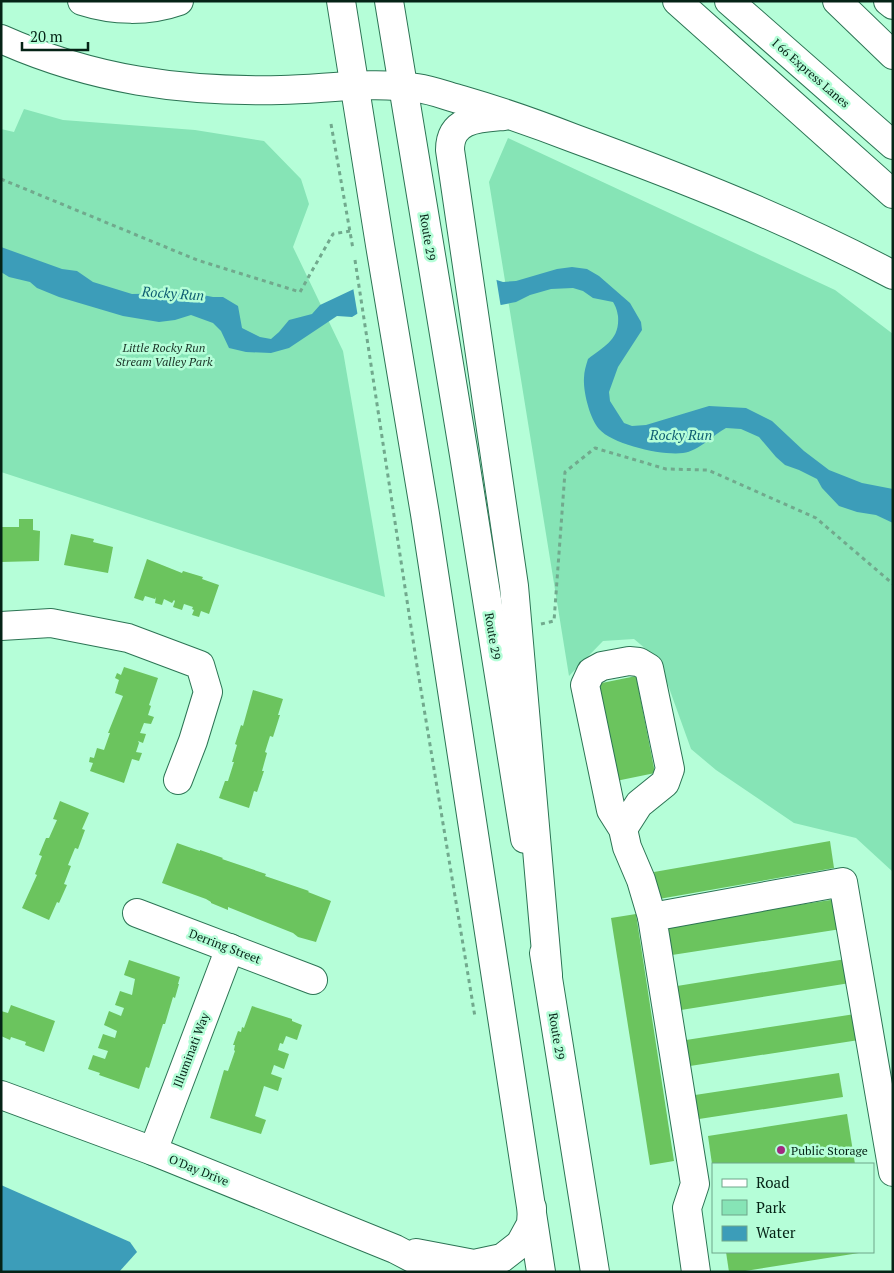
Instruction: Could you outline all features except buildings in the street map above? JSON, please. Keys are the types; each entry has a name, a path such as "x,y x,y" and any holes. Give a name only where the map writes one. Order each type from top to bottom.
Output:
{"main road":[{"path":"82,1 114,8 142,9 179,1"},
{"path":"342,1 403,392 425,514 541,1272"},
{"name":"Route 29","path":"389,1 595,1272"},
{"path":"676,1 893,194"},
{"name":"I 66 Express Lanes","path":"730,1 893,145"},
{"path":"837,1 893,55"},
{"path":"888,1 893,6"},
{"path":"1,39 29,51 86,70 132,81 187,88 244,91 355,86 404,86 436,92 510,115 659,170 778,219 893,275"},
{"path":"510,115 469,121 457,129 452,136 450,150 514,586 548,975"},
{"path":"1,626 50,623 128,638 200,665 208,692 193,741 178,780"},
{"path":"623,829 639,804 665,783 670,769 649,668 639,662 629,661 602,666 590,672 585,685 611,810 623,829 627,847 641,880 652,917 695,1184 687,1208 696,1272"},
{"path":"652,917 843,882 893,1172"},
{"name":"Derring Street","path":"137,913 313,980"},
{"name":"Illuminati Way","path":"153,1151 230,948"},
{"name":"O'Day Drive","path":"1,1095 153,1151 395,1249 439,1272"},
{"name":"O'Day Drive","path":"395,1249 474,1264 502,1258 520,1244 531,1224 532,1208"}],"path":[{"path":"331,124 354,252 414,646 476,1022"},
{"path":"1,179 197,260 300,292 332,234 350,232"},
{"path":"540,625 554,621 565,472 595,448 666,469 708,470 816,518 893,584"}],"green space":[{"name":"Little Rocky Run Stream Valley Park","path":"24,109 63,120 195,130 264,141 301,179 309,204 293,247 343,351 385,597 1,472 1,129 14,132"},
{"path":"508,138 835,290 893,334 893,872 856,838 794,823 716,770 691,749 659,660 634,639 603,641 569,676 489,182"}],"water":[{"name":"Rocky Run","path":"1,247 62,269 77,271 93,282 132,294 192,293 223,297 238,306 242,328 260,337 271,339 289,320 312,314 320,305 373,280 462,269 503,282 516,281 557,269 572,267 587,269 599,276 630,303 641,322 642,330 618,367 609,392 610,401 624,423 632,426 646,425 709,406 746,408 772,421 804,451 829,470 862,483 893,489 893,523 876,515 857,512 839,506 822,488 817,479 785,465 759,437 741,429 726,428 695,449 683,453 664,453 639,448 606,435 596,425 590,412 584,376 588,359 614,337 618,316 613,302 593,298 583,291 573,288 551,289 530,295 516,302 501,305 462,292 370,306 352,317 337,316 289,348 271,353 246,352 229,348 221,331 213,323 191,315 159,322 123,316 59,297 37,288 30,282 9,277 1,272"},
{"path":"1,1185 130,1242 137,1252 119,1272 1,1272"}],"pier":[{"path":"462,267 496,277 501,308 471,301 461,295 451,295 380,305 358,317 353,287 372,278"}],"place":[{"name":"Public Storage","path":"781,1150"}]}
